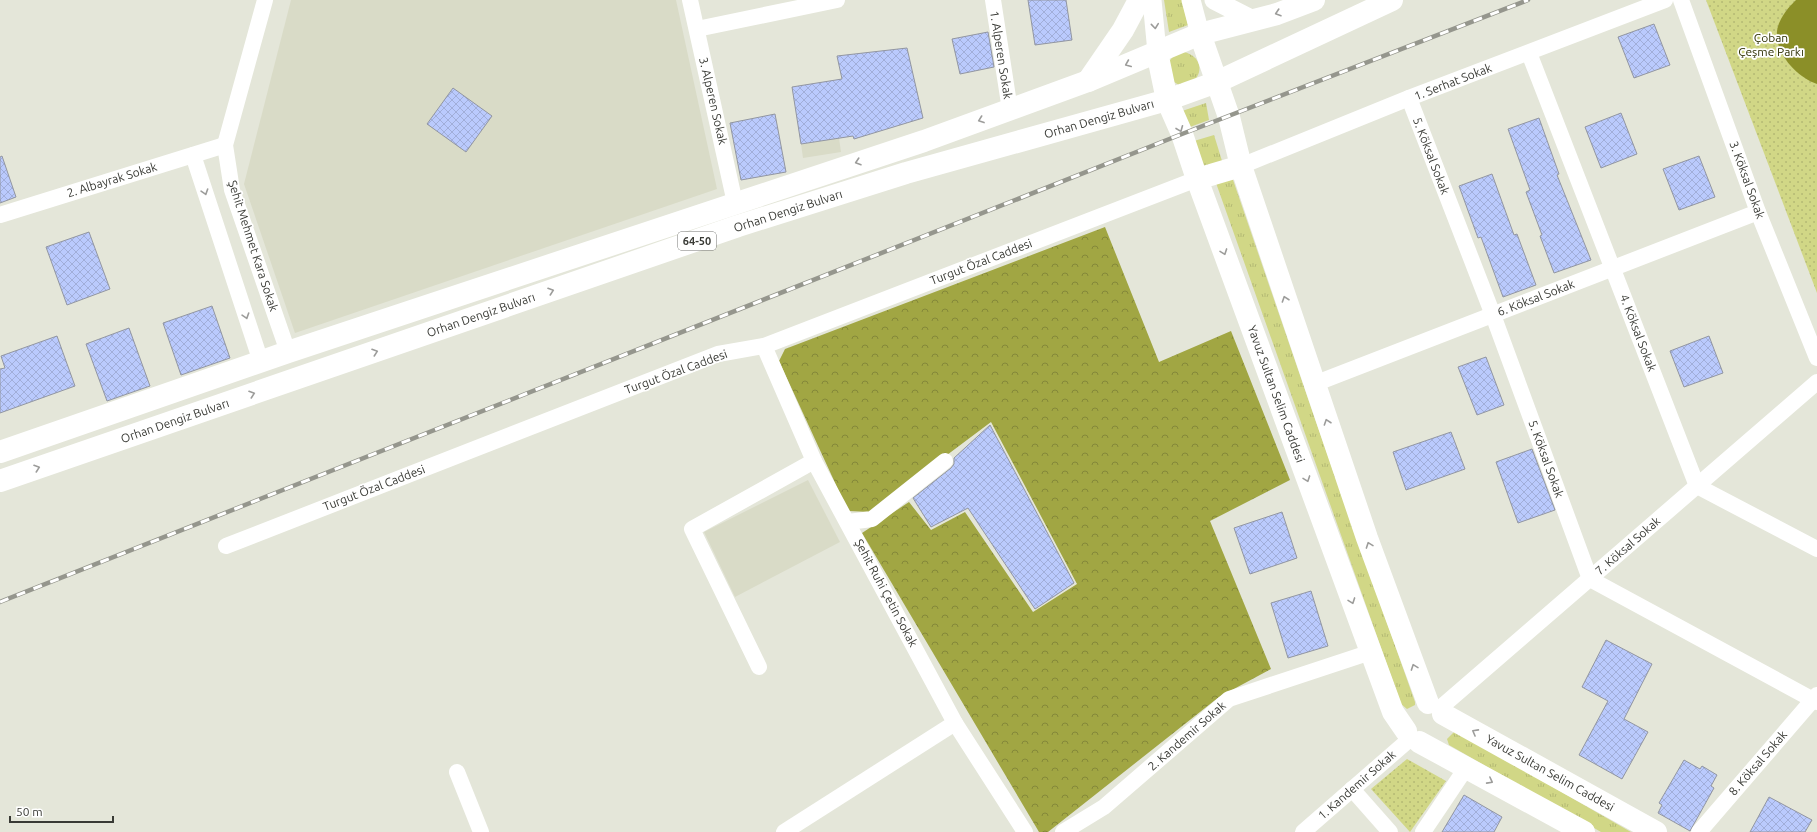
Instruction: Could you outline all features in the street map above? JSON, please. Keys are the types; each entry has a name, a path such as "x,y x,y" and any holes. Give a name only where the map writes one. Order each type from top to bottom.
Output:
{"main road":[{"path":"1088,81 1123,30 1139,0"},
{"name":"Orhan Dengiz Bulvarı","path":"0,452 288,352 924,141 1088,81 1200,34 1277,14 1314,0"},
{"name":"Orhan Dengiz Bulvarı","path":"0,481 738,226 906,173 1167,100 1217,82 1392,0"},
{"path":"1200,34 1229,117 1241,166 1367,538 1437,709 1445,721 1442,734 1432,742 1412,737 1405,718 1411,708 1422,703 1437,709"},
{"name":"Yavuz Sultan Selim Caddesi","path":"1158,52 1167,100 1182,134 1197,179 1393,712 1412,737 1584,832"},
{"path":"1197,179 1241,166"},
{"name":"Yavuz Sultan Selim Caddesi","path":"1437,709 1656,832"}],"street":[{"name":"Şehit Mehmet Kara Sokak","path":"265,0 225,145 232,190 288,352"},
{"name":"3. Alperen Sokak","path":"690,0 736,203"},
{"path":"697,29 833,0"},
{"name":"1. Alperen Sokak","path":"993,0 1010,110"},
{"path":"1152,0 1158,52"},
{"path":"1191,0 1200,34"},
{"path":"1214,0 1253,20"},
{"name":"1. Serhat Sokak","path":"1241,166 1409,98 1665,0"},
{"name":"3. Köksal Sokak","path":"1681,0 1758,212 1817,358"},
{"name":"4. Köksal Sokak","path":"1529,53 1614,268 1697,486"},
{"name":"5. Köksal Sokak","path":"1409,98 1493,315 1590,579"},
{"name":"2. Albayrak Sokak","path":"0,215 225,145"},
{"path":"193,155 261,362"},
{"name":"Turgut Özal Caddesi","path":"226,546 718,354 764,346 1197,179"},
{"name":"6. Köksal Sokak","path":"1314,384 1758,212"},
{"name":"Şehit Ruhi Çetin Sokak","path":"764,346 814,461 956,723 1025,832"},
{"name":"7. Köksal Sokak","path":"1437,709 1590,579 1817,382"},
{"path":"760,667 692,529 814,461"},
{"path":"848,522 872,519 945,461"},
{"path":"1697,486 1817,549"},
{"path":"1590,579 1816,698"},
{"name":"2. Kandemir Sokak","path":"1063,832 1104,807 1230,699 1371,652"},
{"name":"8. Köksal Sokak","path":"1699,832 1816,698"},
{"path":"784,832 956,723"},
{"name":"1. Kandemir Sokak","path":"1303,832 1412,737"},
{"path":"1423,832 1466,768"},
{"path":"457,772 480,832"},
{"path":"1352,789 1390,832"}],"shaded area":[{"path":"291,0 676,0 717,189 295,333 244,184"},
{"path":"1796,0 1817,0 1817,84 1802,76 1789,64 1777,40 1778,26 1787,10"},
{"path":"839,138 841,152 803,158 801,144"},
{"path":"808,480 840,542 735,597 704,532"}],"green space":[{"path":"1164,0 1182,0 1188,25 1169,32"},
{"name":"Çoban Çeşme Parkı","path":"1706,0 1817,0 1817,293"},
{"path":"1184,52 1197,60 1199,64 1199,72 1194,81 1179,85 1174,82 1168,63 1174,55"},
{"path":"1206,103 1209,120 1190,127 1182,111"},
{"path":"1214,135 1223,164 1205,169 1194,141"},
{"path":"1232,177 1316,422 1415,702 1415,705 1407,709 1401,704 1216,183"},
{"path":"1105,227 1159,362 1231,331 1290,480 1210,521 1271,669 1219,697 1048,832 1039,832 862,533 909,502 931,530 965,512 1033,612 1077,584 991,422 871,512 848,511 779,361 785,349"},
{"path":"1454,732 1457,732 1631,832 1601,832 1449,745 1447,739"},
{"path":"1407,759 1446,781 1410,832 1371,789"}],"building":[{"path":"1028,0 1066,0 1072,40 1035,45"},
{"path":"1654,24 1670,65 1634,78 1618,37"},
{"path":"988,32 994,67 960,74 952,39"},
{"path":"907,48 923,118 854,139 853,136 801,144 792,87 842,79 837,56"},
{"path":"453,88 492,116 466,152 427,124"},
{"path":"1621,113 1637,154 1601,168 1585,127"},
{"path":"775,114 786,172 741,180 730,123"},
{"path":"1539,118 1559,174 1557,175 1591,260 1554,273 1526,192 1530,190 1508,129"},
{"path":"2,156 16,197 0,203 0,157"},
{"path":"1699,156 1715,197 1679,210 1663,169"},
{"path":"1492,174 1514,235 1517,234 1536,285 1503,297 1481,237 1478,238 1459,186"},
{"path":"89,232 110,289 67,305 46,247"},
{"path":"212,306 230,358 181,375 163,323"},
{"path":"129,328 150,386 107,401 86,344"},
{"path":"57,336 75,386 0,413 0,369 5,368 1,356"},
{"path":"1709,336 1723,373 1684,387 1670,351"},
{"path":"1486,357 1504,405 1477,415 1458,367"},
{"path":"990,425 1074,583 1035,609 968,508 931,527 913,498 951,468 954,464 954,458"},
{"path":"1451,432 1465,469 1406,490 1393,452"},
{"path":"1532,449 1555,510 1518,523 1496,462"},
{"path":"1282,512 1297,558 1250,574 1234,528"},
{"path":"1311,591 1328,646 1288,658 1271,603"},
{"path":"1606,640 1652,664 1624,719 1648,732 1622,779 1579,755 1608,701 1582,687"},
{"path":"1684,760 1700,769 1702,766 1717,775 1711,786 1714,788 1690,831 1658,813 1662,805 1659,803"},
{"path":"1464,795 1502,817 1494,832 1442,832"},
{"path":"1769,797 1812,820 1805,832 1750,832"}],"railway":[{"path":"0,602 1182,134 1528,0"}]}
